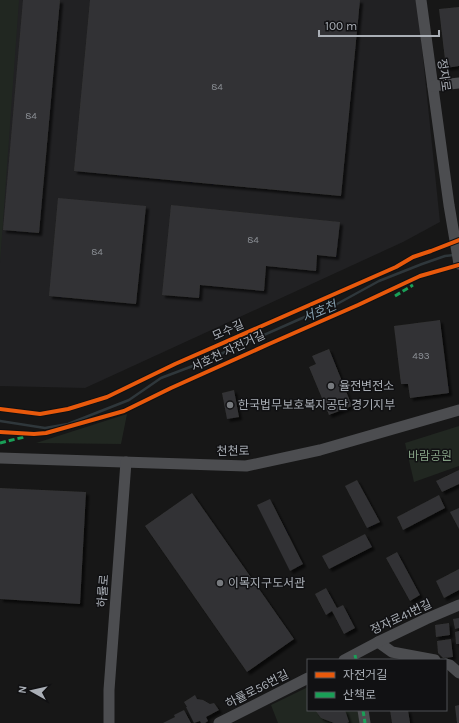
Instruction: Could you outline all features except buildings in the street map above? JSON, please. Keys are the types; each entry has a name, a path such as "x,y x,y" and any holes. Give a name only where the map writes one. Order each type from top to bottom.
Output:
{"street":[{"name":"정자로","path":"421,0 449,205 459,264"},
{"path":"433,86 459,83"},
{"name":"천천로","path":"0,458 246,466 320,450 459,410"},
{"name":"하률로","path":"109,723 109,690 126,462"},
{"name":"정자로41번길","path":"355,657 378,642 459,605"},
{"path":"378,642 392,652 430,659"},
{"path":"447,664 459,673"},
{"name":"하률로56번길","path":"219,723 307,679"},
{"path":"363,711 365,723"}],"shaded area":[{"path":"0,0 417,0 440,222 403,242 85,388 0,386"}],"green space":[{"path":"0,0 19,0 0,263"},
{"path":"127,414 121,444 36,443"},
{"name":"바람공원","path":"459,426 459,466 414,482 405,443"},
{"path":"307,687 307,711 358,711 360,723 278,723 271,705"}],"waterway":[{"name":"서호천","path":"0,421 45,428 68,424 129,400 161,378 198,364 337,304 379,281 445,256 454,255"}],"marked path":[{"path":"395,296 413,285"},
{"path":"0,443 24,437"},
{"path":"355,655 356,659"},
{"path":"363,711 365,723"}],"cycle path":[{"name":"모수길","path":"0,409 40,414 68,409 107,397 175,364 396,267 413,257 459,240"},
{"name":"서호천 자전거길","path":"0,432 34,434 46,433 124,411 171,388 420,276 459,265"}],"place":[{"name":"율전변전소","path":"331,386"},
{"name":"한국법무보호복지공단 경기지부","path":"230,405"},
{"name":"이목지구도서관","path":"220,583"}]}
